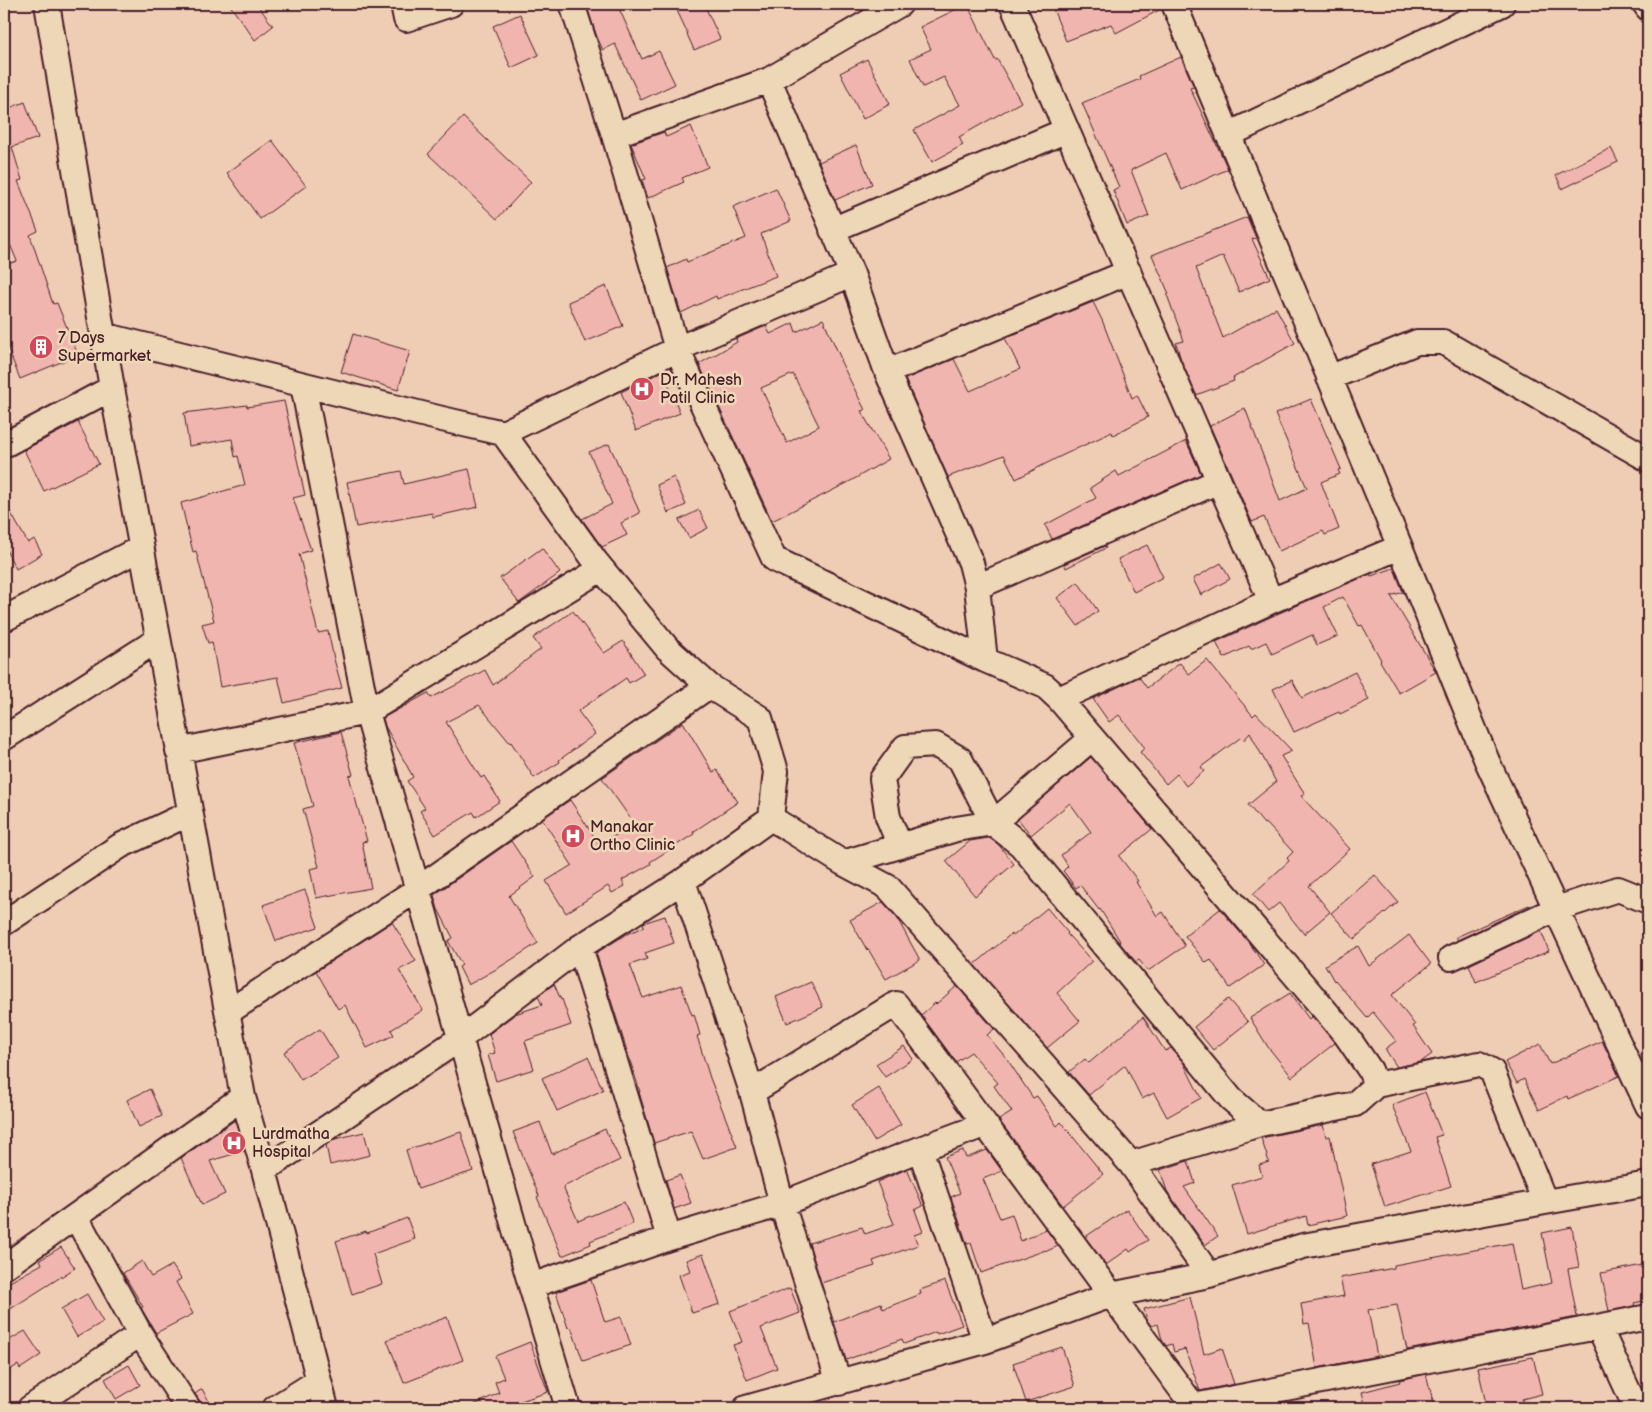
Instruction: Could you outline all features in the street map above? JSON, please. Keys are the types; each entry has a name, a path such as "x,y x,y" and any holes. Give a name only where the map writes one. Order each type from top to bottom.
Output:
{"street":[{"path":"47,4 112,388 243,1097 326,1408"},
{"path":"402,4 406,19 450,4"},
{"path":"572,4 614,135 677,349 774,559 985,660 1045,686 1059,699 1346,1035 1370,1070 1376,1085"},
{"path":"614,135 769,80 900,4"},
{"path":"1012,4 1271,601"},
{"path":"1175,4 1487,761 1648,1106"},
{"path":"1228,135 1502,4"},
{"path":"1645,4 1648,8"},
{"path":"769,80 852,274 887,372 971,562 977,587 985,660"},
{"path":"832,230 1067,130"},
{"path":"887,372 1129,272"},
{"path":"103,336 503,433 677,349 852,274"},
{"path":"1329,378 1417,342 1442,342 1648,459"},
{"path":"303,385 367,712 531,1286 568,1408"},
{"path":"4,445 112,388"},
{"path":"264,1170 461,1038 580,947 683,881 771,818 776,771 760,718 709,686 667,648 602,569 503,433"},
{"path":"977,587 1219,481"},
{"path":"1059,699 1271,601 1400,547"},
{"path":"4,619 141,548"},
{"path":"178,751 367,712 602,569"},
{"path":"4,738 140,651 158,642"},
{"path":"228,1012 418,889 709,686"},
{"path":"843,863 956,829 993,823 1092,738"},
{"path":"900,846 888,817 882,779 905,747 936,745 960,759 993,823 1021,844 1230,1099 1260,1124"},
{"path":"4,923 120,846 190,813"},
{"path":"771,818 843,863 888,887 1131,1164 1209,1275"},
{"path":"683,881 752,1092 782,1204 839,1383"},
{"path":"1450,958 1556,909 1618,889 1648,901"},
{"path":"580,947 669,1238"},
{"path":"752,1092 896,1004 1194,1407 1648,1317"},
{"path":"1131,1164 1260,1124 1355,1104 1376,1085 1479,1064 1492,1071 1545,1202"},
{"path":"4,1267 243,1097"},
{"path":"531,1286 669,1238 782,1204 984,1125"},
{"path":"920,1149 985,1340"},
{"path":"746,1408 985,1340 1111,1295 1209,1275 1303,1246 1648,1184"},
{"path":"76,1216 140,1334 188,1408"},
{"path":"1599,1326 1636,1408"},
{"path":"30,1408 140,1334"},
{"path":"275,1408 318,1381"}],"building":[{"path":"229,4 257,4 273,26 255,40"},
{"path":"586,4 617,4 642,59 659,51 675,84 641,100 615,44 603,50"},
{"path":"674,4 704,4 720,39 694,50"},
{"path":"967,4 995,60 997,59 1021,102 959,137 963,145 932,162 914,130 960,105 944,77 923,87 910,59 931,49 920,27"},
{"path":"1051,4 1160,4 1161,9 1116,33 1111,24 1066,41"},
{"path":"520,14 539,55 511,68 493,26"},
{"path":"1181,57 1194,87 1190,88 1228,169 1182,190 1166,153 1131,170 1149,216 1127,225 1113,190 1119,187 1082,103 1140,79 1139,76"},
{"path":"867,59 890,104 863,119 840,73"},
{"path":"25,102 38,138 12,147 22,180 18,181 38,231 30,235 53,304 57,303 78,355 20,379 4,339 4,265 17,261 4,230 4,110"},
{"path":"463,117 531,182 497,219 428,154"},
{"path":"691,126 708,167 682,178 684,182 648,198 642,180 646,179 631,144 664,132 666,137"},
{"path":"272,140 306,186 260,219 227,173"},
{"path":"856,145 872,184 835,200 819,162"},
{"path":"1611,148 1618,162 1562,189 1556,175"},
{"path":"776,188 791,221 761,234 776,276 717,299 716,296 681,313 667,268 686,259 687,262 746,238 733,207"},
{"path":"1247,217 1256,238 1252,239 1270,278 1239,292 1223,256 1196,268 1223,338 1276,308 1295,343 1233,378 1234,381 1196,395 1176,343 1184,341 1167,295 1169,294 1152,255"},
{"path":"606,286 623,326 585,342 568,302"},
{"path":"1093,302 1102,320 1132,398 1137,395 1148,417 1113,435 1112,432 1016,479 1004,455 948,477 905,379 954,359 970,391 1020,369 1005,338"},
{"path":"823,319 840,360 865,410 861,411 889,459 847,483 772,521 699,364 737,342 736,339 766,326 770,334 793,323 796,332","holes":["793,374 819,426 787,443 761,388"]},
{"path":"353,334 410,351 398,390 341,372"},
{"path":"663,371 680,413 636,431 621,392"},
{"path":"1311,399 1341,469 1338,470 1340,474 1321,482 1339,529 1325,535 1323,531 1279,551 1264,517 1252,522 1210,426 1245,408 1280,501 1307,488 1275,414"},
{"path":"284,401 305,495 293,498 311,550 299,554 318,633 328,631 342,688 284,703 278,677 220,687 212,642 208,643 202,624 214,621 196,551 193,552 181,503 245,485 238,456 235,457 232,439 189,446 184,413 247,405 247,407"},
{"path":"78,422 99,464 44,491 24,450"},
{"path":"1186,441 1201,474 1052,539 1045,525 1096,498 1090,488 1116,471 1119,476"},
{"path":"609,444 640,513 621,523 627,535 602,547 582,519 612,504 589,452"},
{"path":"469,469 478,507 433,517 432,513 356,527 347,482 401,471 404,484"},
{"path":"674,477 686,505 668,513 657,485"},
{"path":"4,501 28,543 34,539 42,554 16,569 4,546"},
{"path":"699,510 708,528 689,538 679,520"},
{"path":"1147,545 1163,577 1134,592 1118,559"},
{"path":"1105,546 1106,548 1066,568 1064,564"},
{"path":"542,548 560,573 519,603 500,578"},
{"path":"1221,563 1230,579 1201,595 1193,579"},
{"path":"1394,568 1403,592 1391,596 1436,672 1399,693 1362,625 1359,626 1343,597 1324,607 1338,636 1317,645 1312,635 1272,654 1266,642 1251,649 1249,646 1224,658 1216,642 1370,574 1371,576"},
{"path":"1078,582 1098,611 1078,626 1057,598"},
{"path":"573,611 604,653 623,641 644,674 629,683 626,678 578,711 595,734 559,760 560,762 534,778 511,742 479,705 446,722 481,778 484,776 500,801 476,817 473,812 435,835 420,811 425,808 407,781 413,777 385,726 383,718 428,693 431,698 485,670 493,685 541,649 533,638"},
{"path":"1207,660 1253,716 1256,713 1292,751 1281,756 1305,794 1301,796 1350,849 1309,886 1330,912 1304,934 1279,903 1268,912 1253,894 1289,861 1287,858 1293,852 1266,823 1264,824 1248,805 1276,782 1250,733 1243,741 1240,738 1201,767 1204,771 1186,786 1177,774 1166,784 1140,752 1145,748 1119,715 1109,722 1093,699 1139,677 1147,688 1180,663 1189,674"},
{"path":"1355,672 1369,700 1294,732 1273,689 1292,680 1302,698"},
{"path":"683,722 713,772 717,770 738,802 693,832 694,834 650,862 651,864 622,880 625,886 612,893 608,886 566,913 546,881 572,865 542,819 570,800 599,844 635,825 602,778"},
{"path":"341,732 353,775 349,776 367,841 362,842 371,888 316,898 310,869 319,867 303,809 313,806 294,743"},
{"path":"1091,757 1152,829 1119,856 1138,881 1136,882 1157,916 1163,912 1185,946 1148,971 1139,960 1136,962 1119,942 1100,909 1080,885 1076,888 1063,871 1068,866 1061,855 1091,832 1070,803 1031,835 1018,819"},
{"path":"989,838 998,844 1014,864 975,896 946,861 970,841"},
{"path":"511,841 535,877 509,896 538,943 468,985 459,967 462,965 448,941 453,938 438,909 434,895"},
{"path":"1375,875 1398,902 1354,939 1331,913"},
{"path":"305,890 318,927 276,941 263,905"},
{"path":"883,902 897,918 920,960 886,979 850,920"},
{"path":"1529,905 1458,940 1456,937"},
{"path":"1047,908 1067,934 1092,961 1057,993 1080,1021 1047,1048 974,965 1011,934 1013,936"},
{"path":"1220,909 1250,944 1264,965 1230,988 1211,960 1206,963 1185,936"},
{"path":"665,916 674,943 645,953 647,959 630,965 643,998 681,985 692,1015 694,1014 700,1035 697,1036 710,1078 737,1147 703,1159 691,1131 654,1143 640,1092 596,953 627,934 644,927 643,923"},
{"path":"392,922 416,961 399,970 423,1010 391,1030 394,1035 367,1048 345,1005 338,1009 316,971"},
{"path":"1541,931 1549,951 1476,982 1469,965"},
{"path":"1409,935 1431,964 1392,995 1415,1025 1413,1026 1432,1054 1421,1062 1397,1067 1385,1049 1396,1041 1373,1012 1367,1018 1334,981 1325,965 1358,946 1369,966"},
{"path":"811,982 823,1007 787,1023 776,997"},
{"path":"554,984 562,999 571,1025 525,1041 534,1069 496,1081 488,1055 495,1053 489,1034 515,1014 542,1005 538,996"},
{"path":"957,986 994,1029 987,1035 1007,1059 1033,1098 1037,1096 1057,1126 1061,1122 1103,1174 1063,1206 999,1120 1012,1112 994,1086 998,1083 971,1052 956,1062 921,1015"},
{"path":"1290,993 1309,1019 1312,1016 1335,1043 1292,1077 1268,1047 1250,1018"},
{"path":"1228,999 1248,1022 1213,1050 1194,1027"},
{"path":"1143,1017 1165,1051 1171,1048 1183,1062 1201,1098 1167,1117 1154,1093 1142,1099 1125,1065 1089,1095 1069,1072 1085,1059 1089,1063"},
{"path":"320,1029 338,1058 301,1080 284,1052"},
{"path":"1602,1041 1619,1076 1568,1099 1567,1096 1539,1110 1524,1079 1517,1083 1505,1062 1540,1044 1550,1064"},
{"path":"904,1046 913,1059 885,1077 876,1064"},
{"path":"588,1057 603,1090 557,1111 542,1078"},
{"path":"879,1088 901,1125 874,1141 852,1105"},
{"path":"150,1089 162,1116 139,1127 127,1100"},
{"path":"1425,1092 1442,1135 1435,1137 1451,1186 1385,1207 1371,1164 1411,1151 1392,1105"},
{"path":"235,1120 244,1151 210,1161 225,1194 202,1205 181,1158"},
{"path":"540,1122 552,1154 605,1129 620,1160 563,1187 578,1221 624,1202 633,1224 590,1241 591,1244 562,1256 537,1197 539,1196 513,1132"},
{"path":"1323,1125 1326,1137 1330,1136 1347,1216 1308,1225 1306,1216 1247,1234 1232,1185 1262,1176 1259,1165 1269,1162 1261,1138"},
{"path":"364,1132 370,1155 330,1165 326,1145 335,1139"},
{"path":"461,1132 473,1171 418,1189 406,1150"},
{"path":"963,1150 966,1158 987,1150 1002,1171 983,1179 1000,1218 1012,1214 1021,1241 1046,1229 1058,1246 981,1273 971,1243 967,1244 951,1197 960,1193 945,1157"},
{"path":"1188,1161 1195,1183 1184,1187 1218,1236 1205,1245 1167,1191 1160,1170"},
{"path":"907,1169 923,1206 915,1210 923,1232 914,1235 918,1245 873,1261 875,1266 821,1283 809,1243 862,1227 865,1234 894,1224 877,1182"},
{"path":"680,1175 691,1203 674,1209 666,1180"},
{"path":"1127,1209 1148,1240 1130,1252 1128,1249 1106,1265 1085,1237"},
{"path":"407,1218 415,1239 373,1254 382,1284 352,1294 336,1241 366,1231 367,1233"},
{"path":"1572,1227 1579,1267 1568,1269 1577,1317 1407,1350 1397,1305 1368,1310 1377,1356 1317,1368 1309,1323 1304,1324 1301,1304 1344,1296 1340,1278 1394,1268 1394,1265 1512,1243 1521,1290 1552,1283 1542,1233"},
{"path":"61,1247 75,1268 4,1313 4,1289 10,1286 8,1283 42,1264 40,1260"},
{"path":"703,1254 720,1304 692,1313 679,1275 690,1271 686,1260"},
{"path":"142,1261 151,1277 172,1265 181,1279 176,1282 193,1314 156,1333 123,1273"},
{"path":"1648,1264 1648,1300 1634,1303 1635,1306 1609,1311 1601,1273"},
{"path":"591,1280 605,1322 621,1317 631,1345 583,1361 571,1327 568,1328 556,1292"},
{"path":"945,1281 962,1325 904,1344 902,1339 846,1360 834,1322 881,1303 883,1309 921,1294 920,1290"},
{"path":"790,1288 800,1313 761,1328 777,1368 747,1380 733,1345 742,1342 730,1311"},
{"path":"87,1294 103,1322 77,1337 61,1309"},
{"path":"1190,1297 1204,1354 1222,1348 1234,1384 1200,1391 1185,1349 1174,1352 1172,1344 1166,1346 1162,1340 1158,1324 1151,1326 1147,1320 1144,1309"},
{"path":"447,1317 463,1360 404,1383 387,1340"},
{"path":"25,1331 41,1355 20,1369 18,1365 4,1373 4,1343"},
{"path":"530,1342 548,1392 500,1408 467,1408 499,1393 495,1382 504,1378 495,1356"},
{"path":"1062,1347 1075,1386 1026,1402 1013,1363"},
{"path":"1533,1357 1542,1394 1522,1399 1524,1408 1487,1408 1478,1368"},
{"path":"129,1365 140,1385 116,1399 105,1379"},
{"path":"1426,1374 1435,1408 1366,1408 1362,1392 1400,1382 1399,1380"},
{"path":"202,1389 213,1408 202,1408 195,1394"}],"place":[{"name":"7 Days Supermarket","path":"41,347"},
{"name":"Dr. Mahesh Patil Clinic","path":"642,389"},
{"name":"Manakar Ortho Clinic","path":"573,836"},
{"name":"Lurdmatha Hospital","path":"234,1143"}]}
